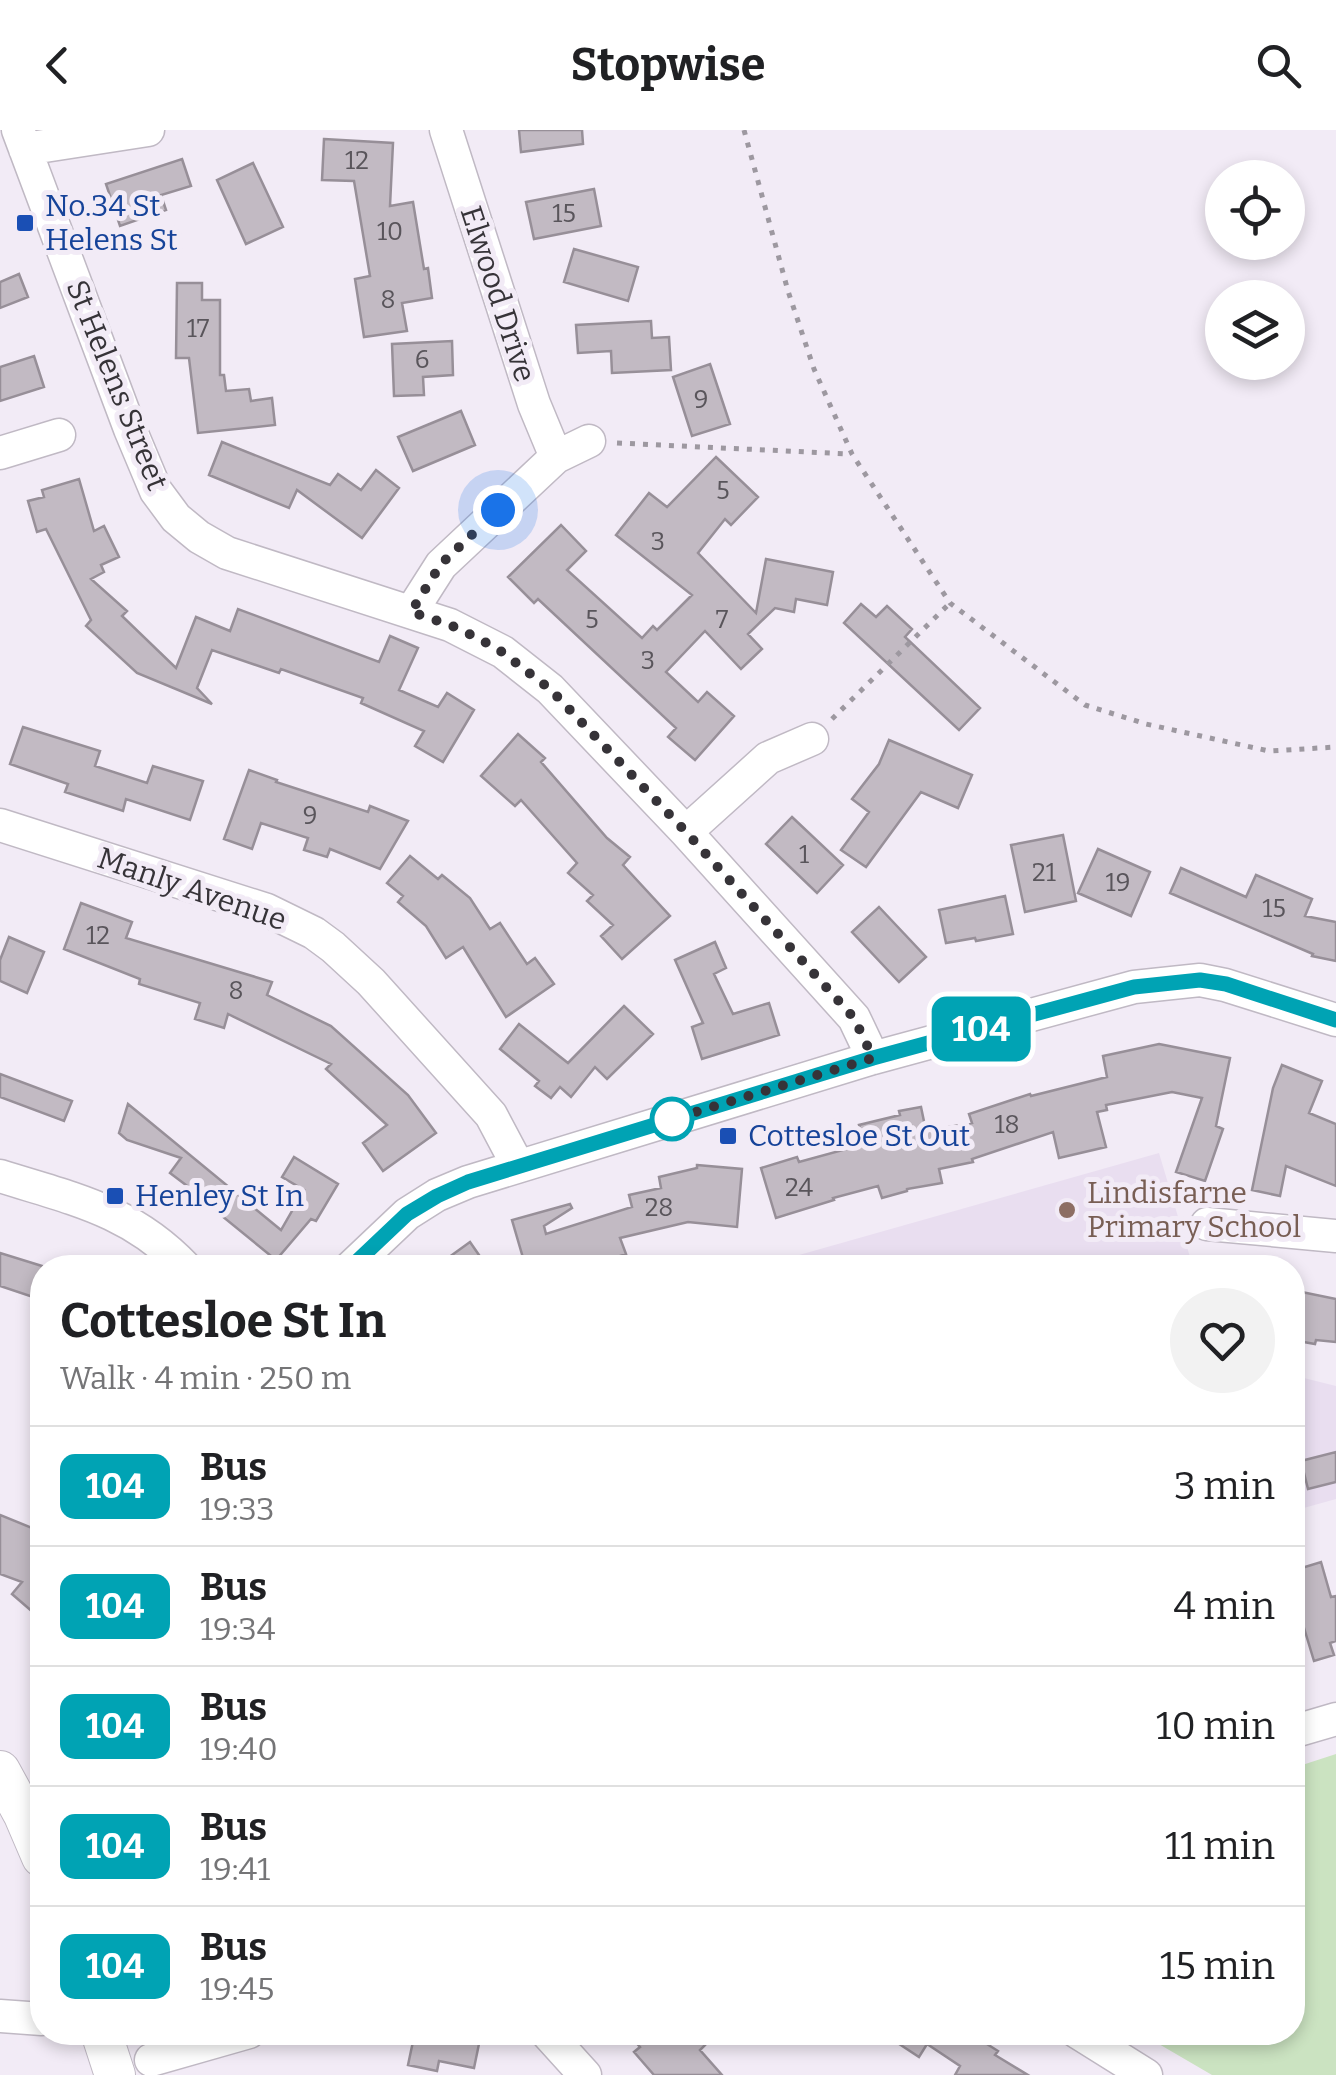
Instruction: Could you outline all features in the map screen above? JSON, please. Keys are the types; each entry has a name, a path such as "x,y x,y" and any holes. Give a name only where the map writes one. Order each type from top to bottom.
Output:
{"main road":[{"path":"0,1771 30,1829"},
{"path":"113,2045 133,2068"}],"street":[{"path":"22,139 148,130"},
{"name":"Elwood Drive","path":"446,130 534,404 556,456"},
{"name":"St Helens Street","path":"22,139 136,442 156,491 176,518 199,538 227,553 450,625 528,670 686,832 854,1018 873,1058"},
{"path":"0,453 60,435"},
{"path":"411,612 441,564 556,456 589,441"},
{"path":"686,832 768,758 812,739"},
{"name":"Manly Avenue","path":"0,825 266,910 314,933 371,982 491,1115 518,1166"},
{"path":"364,1255 407,1214 468,1182 873,1058 1134,987 1177,980 1226,984 1336,1020"},
{"path":"0,1176 120,1216 150,1234 172,1255"},
{"path":"1206,1224 1336,1236"},
{"path":"1305,1728 1336,1719"},
{"path":"0,2016 30,2018"},
{"path":"133,2068 207,2045"},
{"path":"558,2045 585,2075"},
{"path":"1098,2045 1146,2075"}],"path":[{"path":"744,130 788,291 814,369 852,454 950,603 1085,705 1146,724 1269,751 1336,747"},
{"path":"589,441 852,454"},
{"path":"812,739 950,603"}],"shaded area":[{"name":"Lindisfarne Primary School","path":"1159,1153 1189,1255 799,1255"},
{"path":"1305,1378 1336,1386 1336,1499 1305,1508"}],"green space":[{"path":"1336,1754 1336,2075 1212,2075 1161,2045 1305,2045 1305,1764"}],"building":[{"path":"519,130 582,130 583,144 521,152"},
{"path":"324,139 393,143 390,206 413,202 432,298 402,303 407,331 364,337 355,279 370,276 354,181 322,180"},
{"path":"182,159 191,186 161,195 166,210 120,226 106,184"},
{"path":"253,163 283,227 246,244 217,180"},
{"path":"594,189 601,226 534,239 526,202"},
{"path":"574,249 638,267 628,301 564,282"},
{"path":"19,274 28,297 0,308 0,282"},
{"path":"177,283 202,283 202,300 220,300 220,375 224,375 226,391 249,389 251,401 272,398 275,425 198,433 189,358 176,358"},
{"path":"651,321 652,338 669,337 671,370 612,373 611,351 578,353 576,325"},
{"path":"452,341 453,375 423,377 424,395 394,396 392,344"},
{"path":"34,356 44,387 0,401 0,367"},
{"path":"710,364 730,424 692,436 673,377"},
{"path":"461,411 475,445 413,471 398,437"},
{"path":"222,442 330,485 338,474 361,490 376,470 399,488 362,538 297,490 289,508 209,475"},
{"path":"716,457 758,497 731,525 725,519 698,553 756,613 766,559 833,572 827,605 796,599 794,612 775,608 748,634 762,649 741,669 705,631 666,672 698,702 707,692 734,716 695,760 668,737 676,728 538,599 534,603 508,577 561,525 586,551 567,570 642,638 653,626 657,630 692,595 616,535 649,493 667,507"},
{"path":"79,479 94,531 104,526 119,557 101,565 104,572 91,579 127,611 122,616 176,668 196,617 230,631 238,609 379,662 390,636 418,648 399,690 438,707 447,693 474,710 443,762 415,746 424,731 361,703 363,698 281,669 279,673 212,650 197,688 212,704 137,673 86,626 91,620 46,529 37,532 28,501 44,497 42,490"},
{"path":"861,604 876,617 887,606 912,629 905,637 980,708 959,730 844,623"},
{"path":"23,727 100,751 95,766 147,783 153,766 203,781 190,820 126,799 123,811 65,792 68,784 10,764"},
{"path":"518,734 545,758 541,762 607,838 630,857 623,865 670,916 622,959 601,936 613,925 587,901 593,895 568,873 577,863 521,800 515,806 481,776"},
{"path":"889,740 972,775 958,808 921,792 866,867 841,850 869,812 852,799 879,764"},
{"path":"249,770 368,812 370,806 408,821 380,869 330,849 327,857 304,850 308,838 261,823 252,849 224,839"},
{"path":"792,817 843,865 817,893 766,844"},
{"path":"1063,835 1076,901 1025,912 1011,845"},
{"path":"1098,849 1150,872 1131,916 1078,893"},
{"path":"410,856 470,898 490,929 500,923 527,964 535,958 554,984 506,1017 463,947 446,958 426,926 398,902 403,896 387,883"},
{"path":"1181,868 1246,897 1256,875 1312,899 1305,916 1336,922 1336,961 1312,956 1170,893"},
{"path":"1005,896 1013,934 946,943 939,910"},
{"path":"81,903 132,922 126,938 272,982 267,995 331,1026 408,1095 436,1133 383,1171 363,1143 387,1125 326,1069 331,1064 228,1014 224,1028 195,1019 200,1003 139,984 140,979 64,949"},
{"path":"879,907 926,957 899,982 852,932"},
{"path":"9,937 44,952 27,993 0,981 0,960"},
{"path":"715,942 726,968 714,974 733,1014 769,1003 779,1035 702,1059 692,1027 703,1023 675,960"},
{"path":"624,1006 653,1034 607,1079 595,1067 571,1097 560,1087 551,1098 535,1086 539,1081 500,1049 519,1024 568,1063"},
{"path":"1159,1044 1230,1058 1216,1126 1223,1129 1205,1181 1176,1172 1202,1098 1172,1092 1106,1105 1107,1110 1097,1112 1106,1147 1059,1158 1053,1132 972,1159 973,1162 939,1169 942,1183 882,1198 878,1186 776,1218 761,1168 865,1144 859,1125 900,1115 899,1111 921,1107 926,1131 972,1123 969,1114 1030,1094 1107,1077 1103,1056"},
{"path":"1282,1065 1322,1081 1309,1113 1336,1124 1336,1186 1286,1166 1280,1196 1252,1190 1273,1088"},
{"path":"0,1074 72,1101 64,1121 0,1097"},
{"path":"128,1104 281,1230 304,1190 282,1177 294,1157 338,1184 316,1221 311,1219 280,1255 270,1255 170,1173 181,1158 127,1140 119,1133"},
{"path":"697,1168 742,1169 737,1227 688,1222 620,1238 626,1254 623,1255 522,1255 512,1220 570,1204 572,1208 544,1226 546,1234 632,1207 629,1195 661,1188 659,1177"},
{"path":"470,1242 479,1255 452,1255"},
{"path":"0,1253 30,1262 30,1296 0,1286"},
{"path":"1305,1293 1336,1299 1336,1342 1316,1340 1315,1344 1305,1342"},
{"path":"1336,1452 1336,1482 1308,1489 1305,1460"},
{"path":"0,1515 30,1527 30,1610 12,1594 22,1582 0,1574"},
{"path":"1321,1562 1331,1597 1336,1596 1336,1641 1330,1643 1334,1655 1314,1661 1305,1631 1305,1567"},
{"path":"412,2045 479,2045 474,2068 439,2061 437,2071 408,2065"},
{"path":"705,2045 700,2050 722,2075 654,2075 634,2052 640,2047"},
{"path":"901,2045 926,2045 919,2057"},
{"path":"928,2045 989,2045 998,2051 995,2055 1028,2075 955,2075 960,2066"}],"bus line":[{"name":"104","path":"364,1255 407,1214 468,1182 873,1058 1134,987 1177,980 1226,984 1336,1020"}],"place":[{"name":"No.34 St Helens St","path":"25,223"},
{"name":"Cottesloe St Out","path":"728,1136"},
{"name":"Henley St In","path":"115,1196"},
{"name":"Lindisfarne Primary School","path":"1067,1210"}],"route":[{"path":"498,510 441,564 411,612 478,638 550,689 854,1018 873,1058 660,1123 672,1119"}]}
